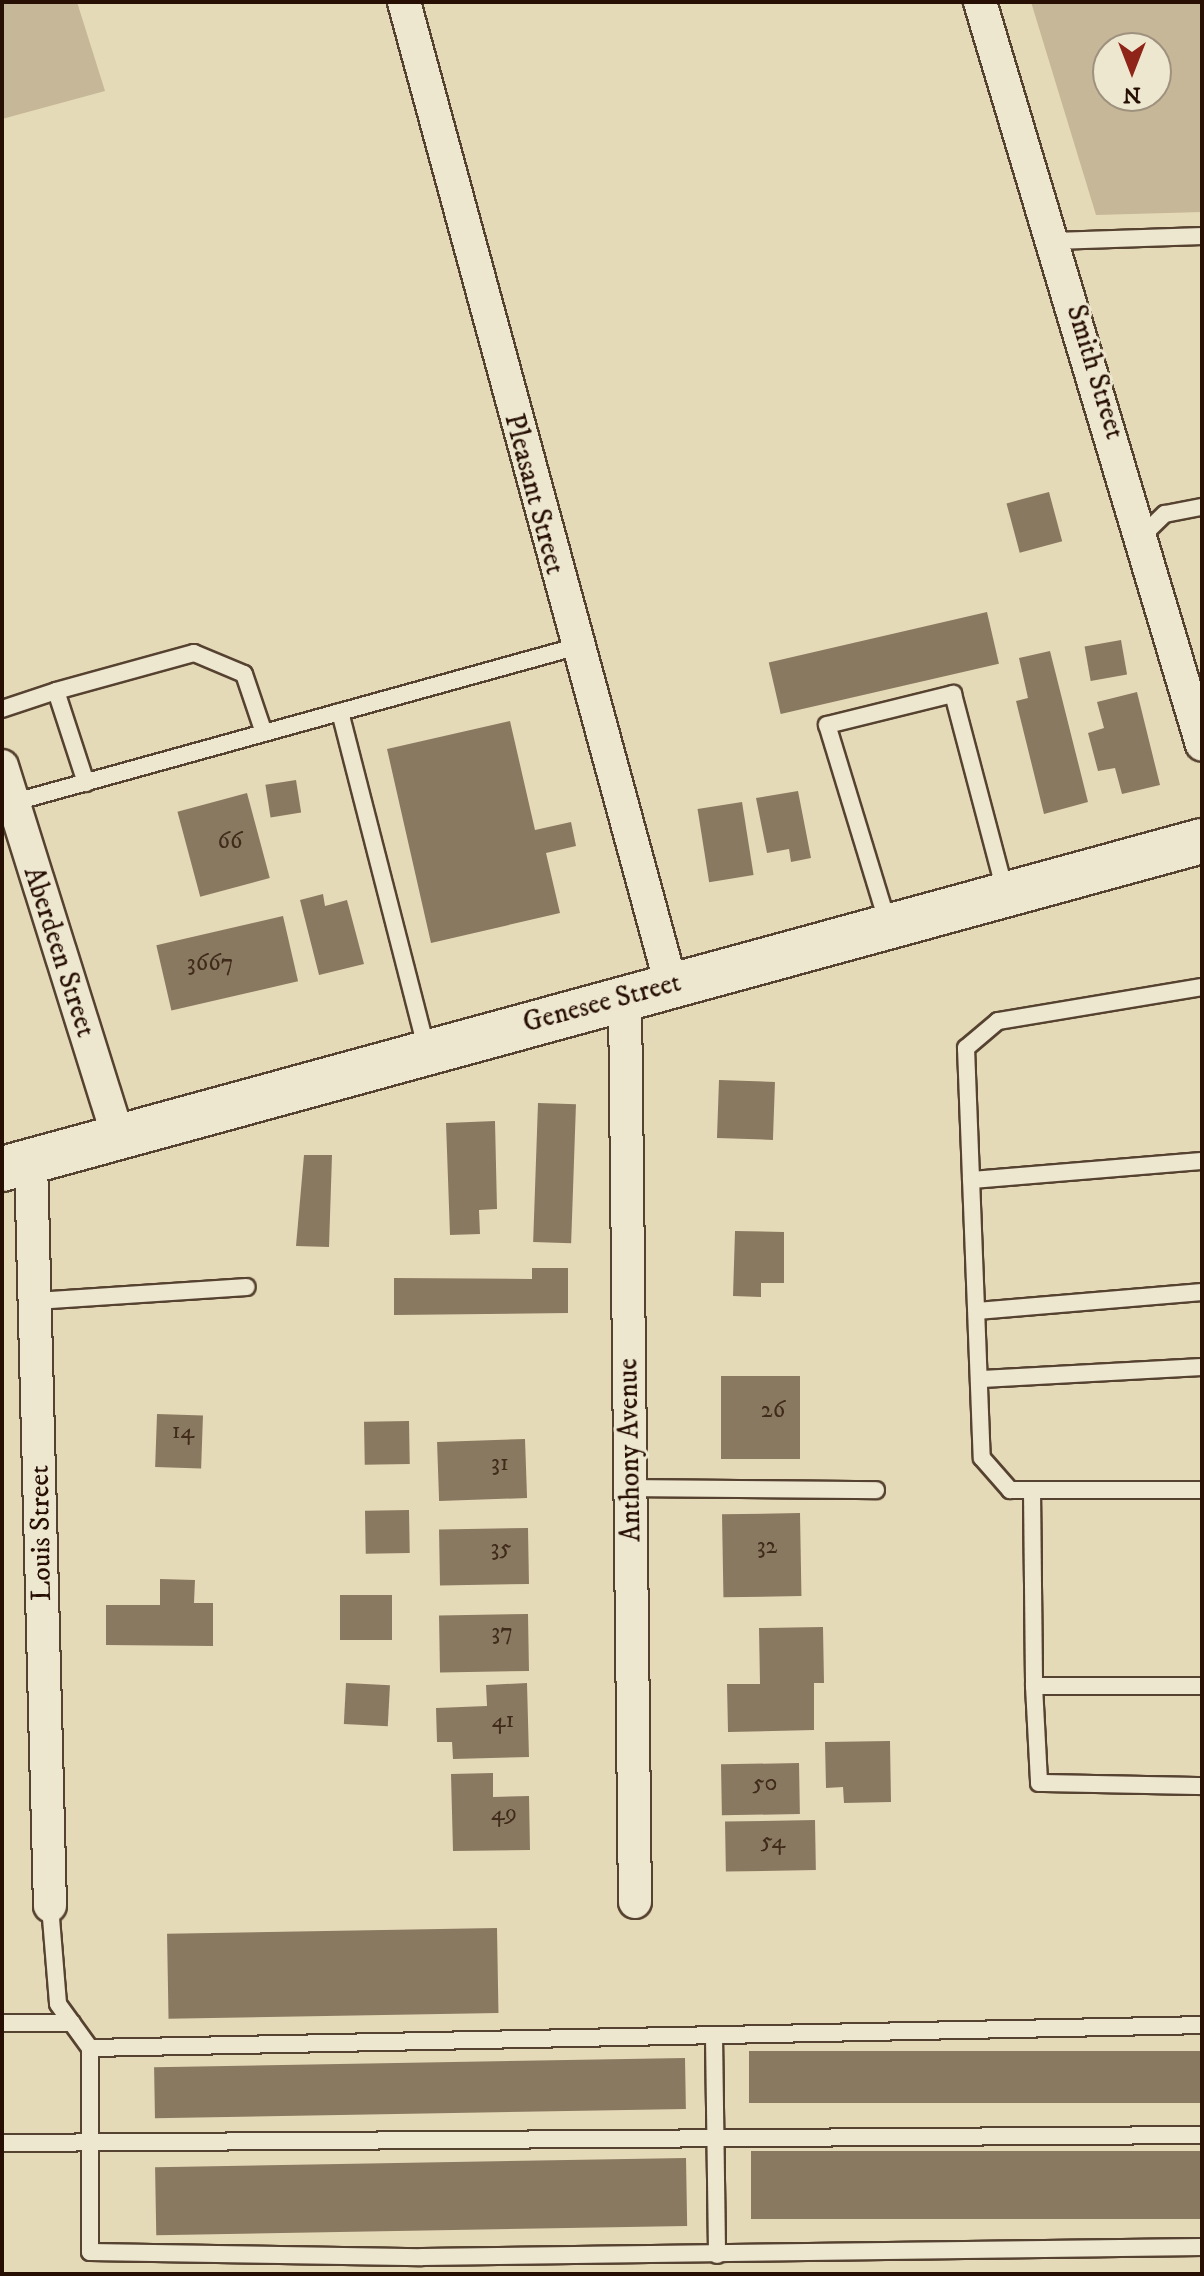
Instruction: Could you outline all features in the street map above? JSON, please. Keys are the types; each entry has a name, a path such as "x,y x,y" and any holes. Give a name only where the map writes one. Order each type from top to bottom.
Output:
{"main road":[{"name":"Genesee Street","path":"16,1165 1005,891 1202,841"}],"street":[{"name":"Pleasant Street","path":"404,2 575,647 671,985"},
{"name":"Smith Street","path":"980,2 1144,534 1202,745"},
{"name":"Aberdeen Street","path":"2,766 11,803 118,1136"},
{"name":"Anthony Avenue","path":"625,998 635,1902"},
{"name":"Louis Street","path":"16,1165 36,1301 50,1906"}],"lane":[{"path":"1055,241 1202,236"},
{"path":"1144,534 1165,514 1202,507"},
{"path":"11,803 575,647"},
{"path":"2,709 194,653 244,674 264,733"},
{"path":"56,691 86,783"},
{"path":"888,924 827,725 953,694 1005,891"},
{"path":"340,712 427,1050"},
{"path":"1202,987 998,1021 966,1048 982,1379 982,1458 1010,1490 1202,1490"},
{"path":"971,1180 1202,1161"},
{"path":"36,1301 247,1287"},
{"path":"977,1311 1202,1292"},
{"path":"982,1379 1202,1367"},
{"path":"631,1488 876,1490"},
{"path":"1032,1490 1034,1686 1039,1783 1202,1786"},
{"path":"1034,1686 1202,1686"},
{"path":"50,1906 58,2004 90,2048 90,2252 717,2255 1202,2247"},
{"path":"2,2023 72,2023"},
{"path":"90,2048 1202,2025"},
{"path":"714,2036 717,2255"},
{"path":"2,2143 716,2143 1202,2135"}],"shaded area":[{"path":"2,2 77,2 105,91 2,119"},
{"path":"1031,2 1202,2 1202,212 1096,215"}],"building":[{"path":"1049,492 1062,541 1020,553 1006,503"},
{"path":"987,612 999,664 781,714 769,662"},
{"path":"1121,640 1127,674 1091,681 1085,646"},
{"path":"1050,651 1088,802 1044,814 1016,701 1028,698 1019,658"},
{"path":"1137,692 1160,785 1122,794 1115,768 1098,771 1088,733 1104,728 1097,702"},
{"path":"510,721 535,830 571,822 576,846 546,853 560,913 431,943 387,749"},
{"path":"296,780 301,813 271,817 265,785"},
{"path":"798,791 811,858 791,862 789,849 767,853 756,798"},
{"path":"247,793 270,878 200,897 177,812"},
{"path":"742,802 754,875 709,882 698,809"},
{"path":"323,894 325,906 347,900 364,964 319,975 300,900"},
{"path":"283,916 298,981 171,1011 156,945"},
{"path":"719,1080 775,1082 773,1140 717,1138"},
{"path":"538,1103 576,1104 571,1243 533,1242"},
{"path":"495,1121 497,1209 479,1210 480,1234 450,1235 446,1123"},
{"path":"304,1155 332,1155 329,1247 296,1246"},
{"path":"735,1231 784,1232 784,1283 761,1283 761,1297 733,1296"},
{"path":"532,1268 568,1268 568,1313 394,1315 394,1278 532,1279"},
{"path":"721,1376 800,1376 800,1459 721,1459"},
{"path":"157,1414 203,1416 201,1469 155,1467"},
{"path":"409,1421 410,1464 365,1465 364,1422"},
{"path":"525,1439 527,1498 439,1501 437,1442"},
{"path":"409,1510 410,1553 366,1554 365,1511"},
{"path":"800,1513 801,1596 723,1597 722,1514"},
{"path":"528,1528 529,1584 440,1586 439,1530"},
{"path":"160,1579 195,1580 194,1603 213,1603 213,1646 106,1645 106,1605 160,1605"},
{"path":"340,1595 392,1595 392,1640 340,1640"},
{"path":"528,1614 529,1671 440,1673 439,1616"},
{"path":"823,1627 824,1683 814,1683 814,1730 728,1732 727,1684 760,1684 759,1628"},
{"path":"346,1683 390,1685 388,1726 344,1724"},
{"path":"527,1683 529,1757 453,1759 452,1742 437,1742 436,1708 487,1706 486,1685"},
{"path":"890,1741 891,1802 844,1803 843,1787 826,1788 825,1742"},
{"path":"799,1763 800,1814 722,1815 721,1764"},
{"path":"493,1773 493,1797 529,1796 530,1850 453,1851 451,1774"},
{"path":"815,1820 816,1870 726,1872 725,1822"},
{"path":"497,1928 498,2013 169,2019 167,1934"},
{"path":"749,2051 1202,2051 1202,2103 749,2103"},
{"path":"685,2058 686,2109 155,2118 154,2067"},
{"path":"751,2151 1202,2151 1202,2219 751,2219"},
{"path":"686,2158 687,2226 156,2235 155,2167"}]}
